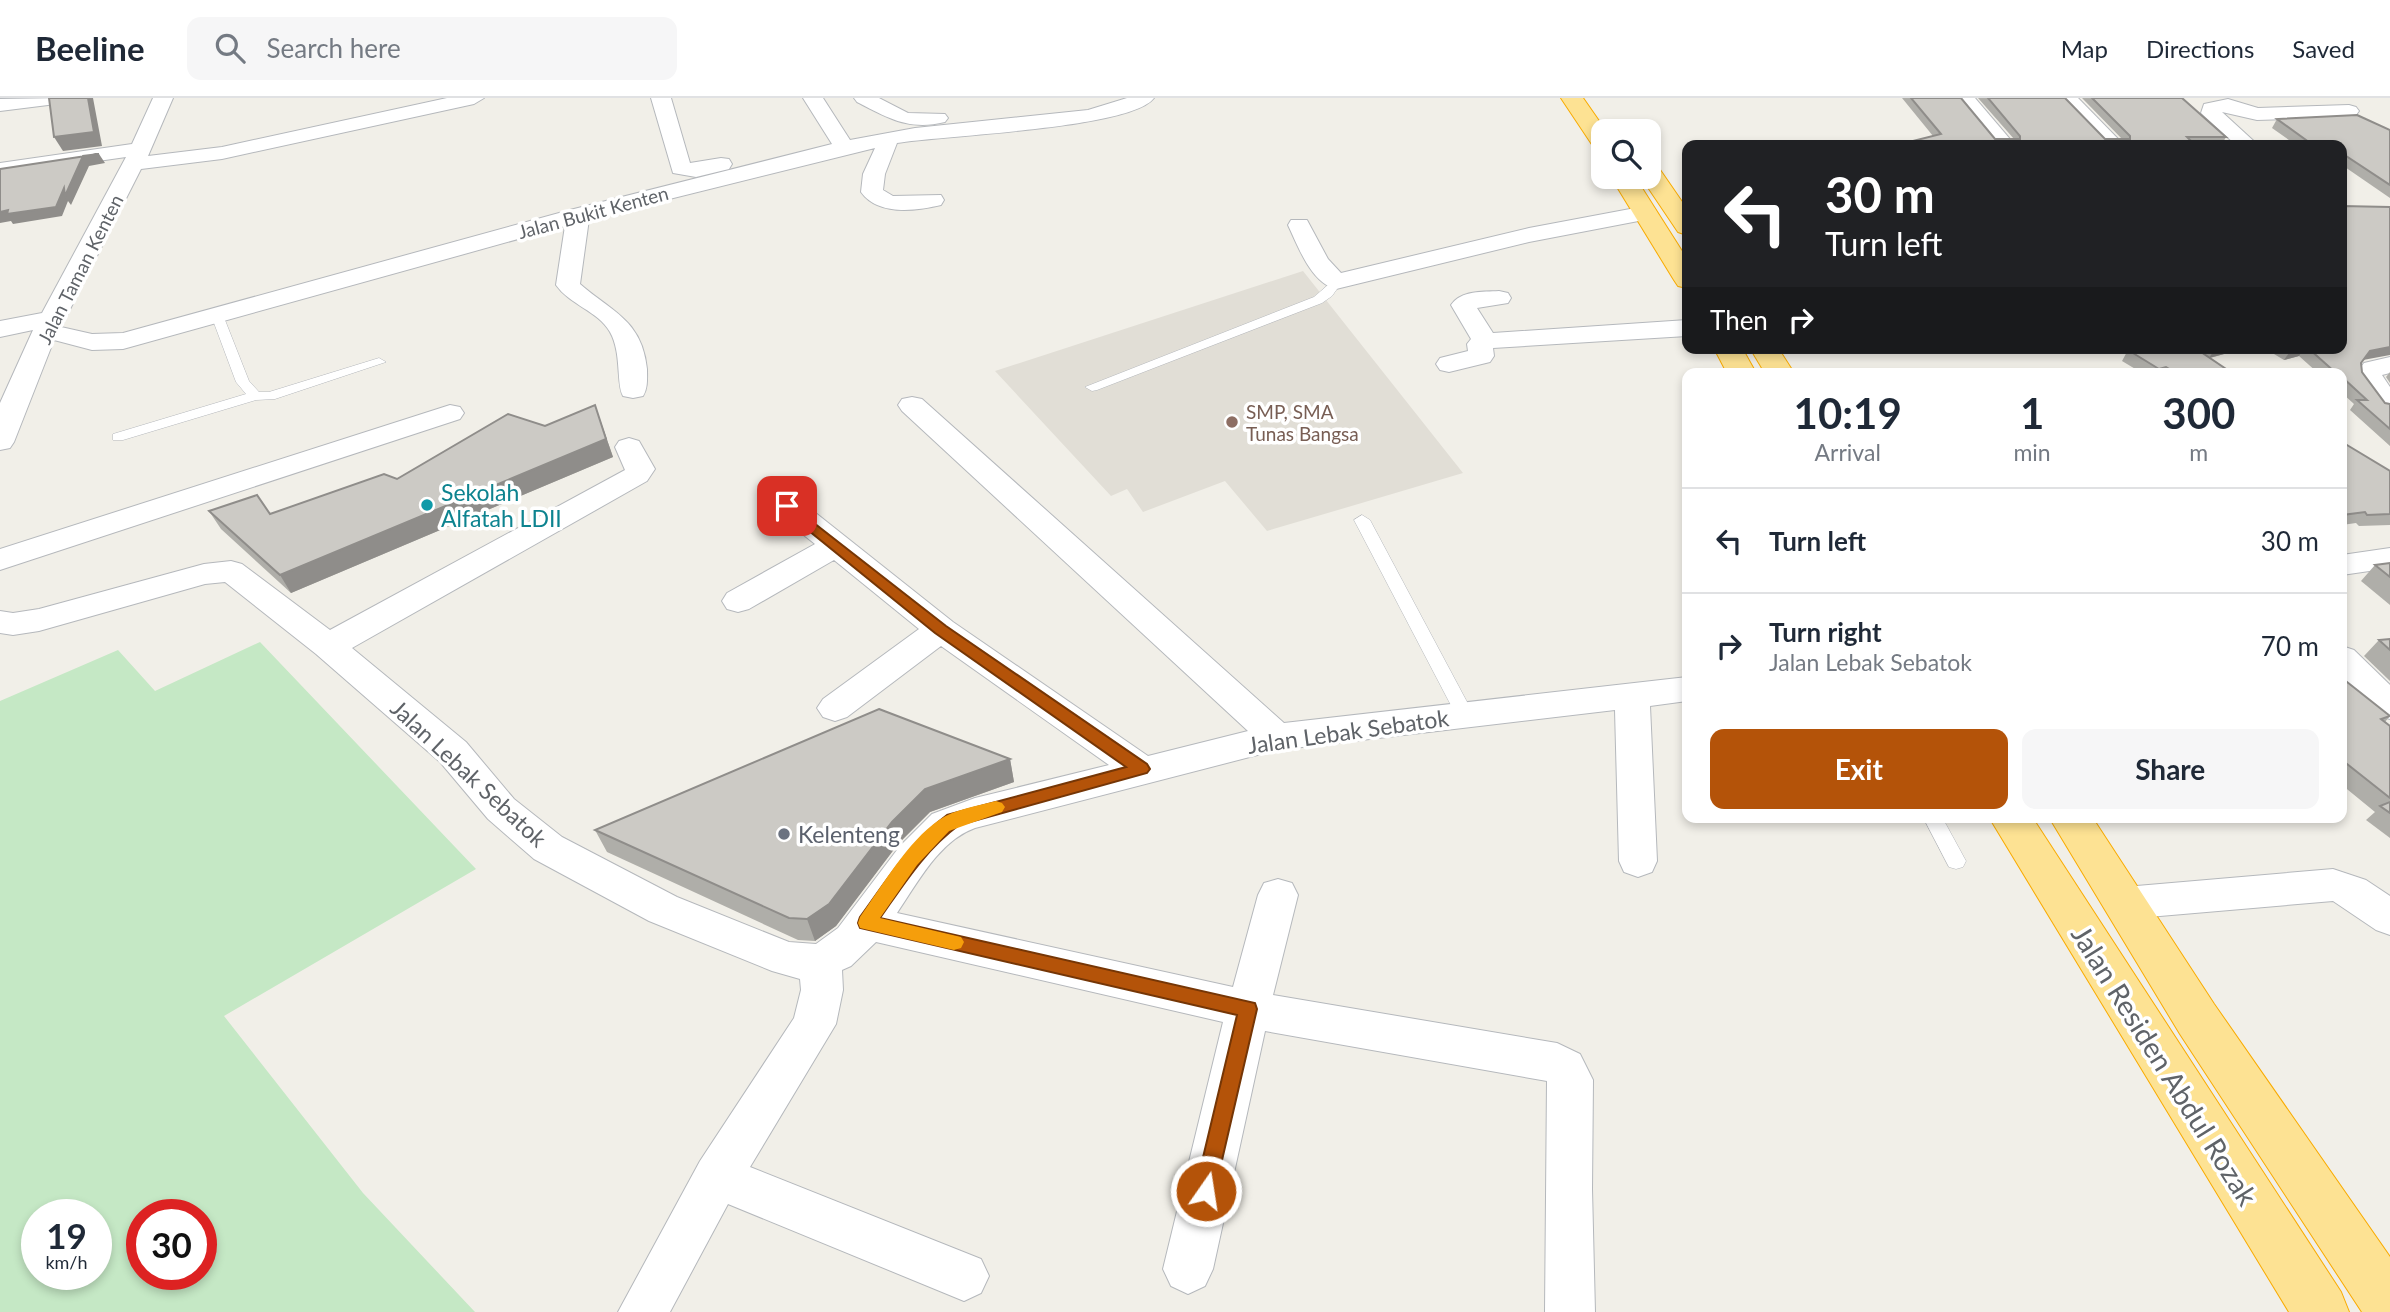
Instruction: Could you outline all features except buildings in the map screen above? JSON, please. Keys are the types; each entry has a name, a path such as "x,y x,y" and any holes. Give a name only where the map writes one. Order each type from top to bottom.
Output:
{"highway":[{"path":"1572,98 1591,126"},
{"path":"1661,188 1682,220"},
{"path":"1631,189 1682,272"},
{"name":"Jalan Residen Abdul Rozak","path":"2014,823 2321,1312"},
{"path":"2074,823 2197,1020 2390,1305"}],"street":[{"path":"0,105 56,98"},
{"name":"Jalan Taman Kenten","path":"0,442 11,408 49,325 137,156 163,98"},
{"path":"0,169 137,156 222,153 474,98"},
{"path":"661,98 681,168 686,171 839,141 905,119 1045,112 1055,108 1054,101"},
{"path":"813,98 839,141"},
{"path":"864,98 905,119"},
{"name":"Jalan Bukit Kenten","path":"49,325 92,342 123,341 839,141 1088,116 1120,108 1144,98"},
{"path":"1964,98 2001,140"},
{"path":"2067,98 2109,140"},
{"path":"2325,98 2369,122"},
{"path":"2242,140 2211,113 2211,108 2228,105 2257,114 2348,111"},
{"path":"889,138 874,174 872,192 879,200 892,204 933,200"},
{"path":"1299,225 1318,262 1336,282 1536,232 1593,220 1646,213"},
{"path":"578,215 568,285 617,324 632,353 635,372 633,390"},
{"path":"1485,341 1463,305 1469,300 1499,298"},
{"path":"0,329 49,325"},
{"path":"1450,364 1481,356 1480,344 1485,341 1682,328"},
{"path":"2390,365 2373,369 2370,380 2390,405"},
{"path":"912,405 1277,737"},
{"path":"0,560 450,413"},
{"path":"328,646 637,475 640,468 629,447"},
{"path":"787,506 834,547 941,630 1141,769"},
{"path":"738,601 834,547"},
{"path":"2347,564 2390,558"},
{"name":"Jalan Lebak Sebatok","path":"0,622 13,624 49,618 192,578 231,571 328,646 453,752 501,809 548,848 663,909 787,958 820,961 842,950 867,923 910,860 934,835 954,820 1141,769 1277,737 1682,690"},
{"path":"835,708 941,630"},
{"path":"2347,663 2390,706"},
{"path":"1632,695 1638,861"},
{"path":"2124,903 2333,885 2352,891 2390,918"},
{"path":"1188,1269 1248,1009 1278,895"},
{"path":"867,923 1248,1009 1557,1063 1564,1068 1571,1080 1568,1189 1570,1312"},
{"path":"643,1312 717,1177 814,1024 822,990 820,961"},
{"path":"717,1177 964,1276"}],"lane":[{"path":"1092,387 1318,300 1328,293 1336,282"},
{"path":"218,315 243,382 255,396"},
{"path":"118,437 255,396 270,396 379,362"},
{"path":"1362,520 1465,715"},
{"path":"1935,823 1956,861"}],"shaded area":[{"name":"SMP, SMA Tunas Bangsa","path":"1303,271 1463,473 1267,531 1225,481 1143,512 1127,489 1111,496 995,371"}],"green space":[{"path":"260,642 476,869 224,1016 363,1193 475,1312 0,1312 0,701 118,650 155,691"}],"slow traffic":[{"path":"954,942 867,923 910,860 943,826 996,807"}],"place":[{"name":"SMP, SMA Tunas Bangsa","path":"1232,422"},
{"name":"Sekolah Alfatah LDII","path":"427,505"},
{"name":"Kelenteng","path":"784,834"}],"route":[{"path":"787,506 834,547 941,630 1141,769 975,813 943,826 910,860 867,923 1248,1009 1206,1191"}]}
